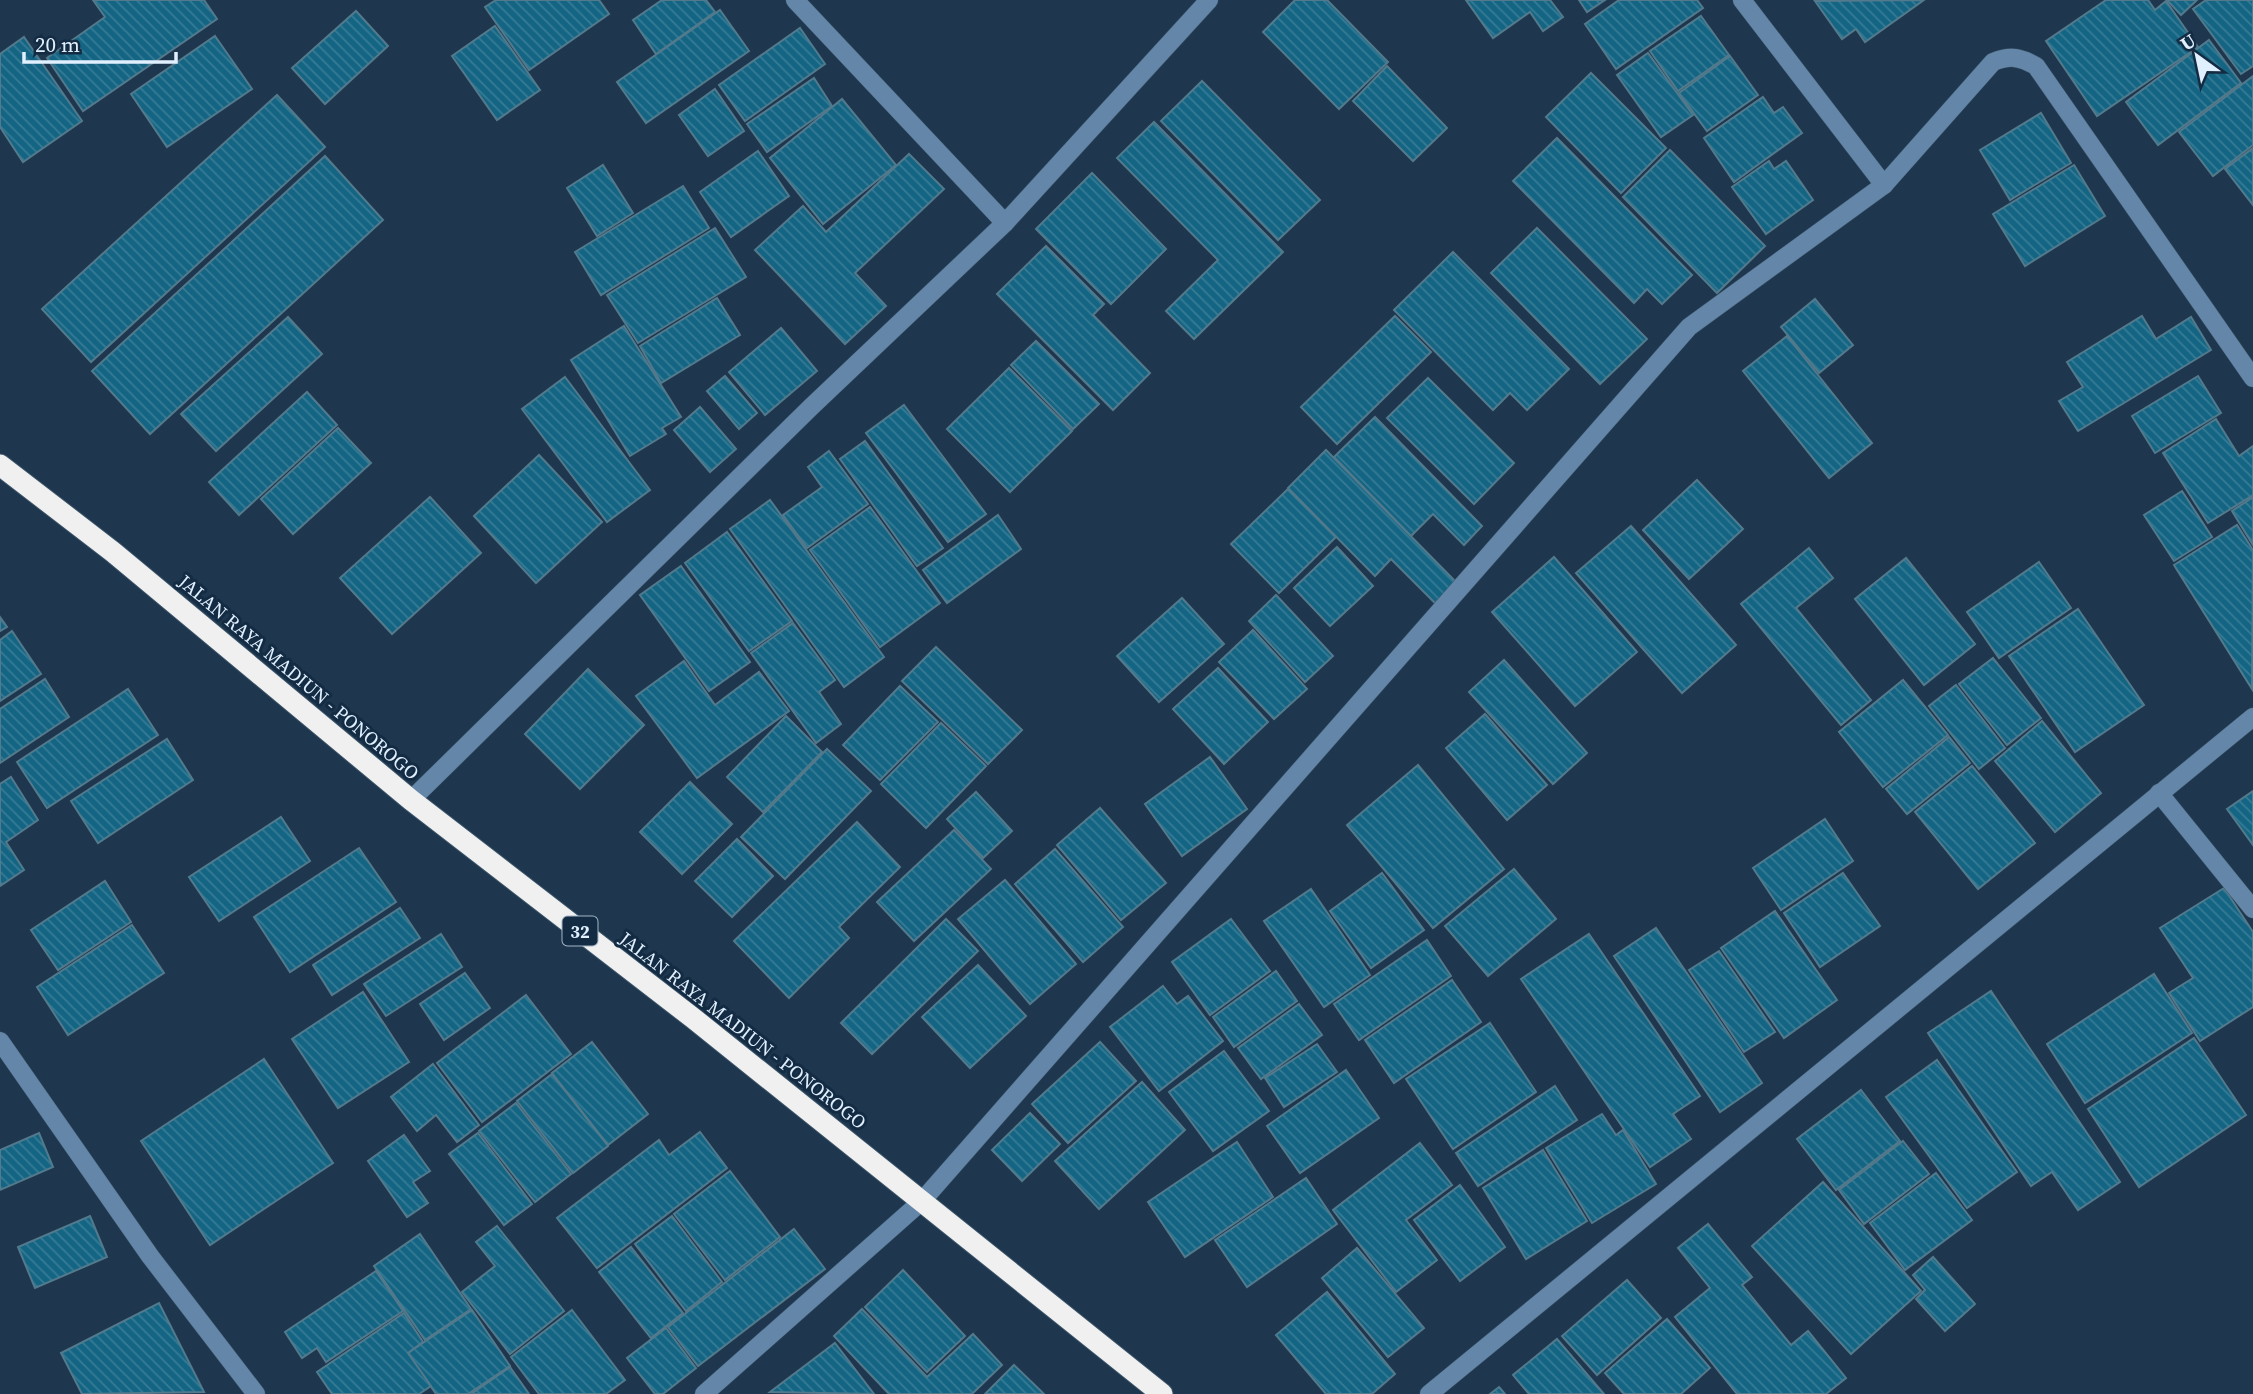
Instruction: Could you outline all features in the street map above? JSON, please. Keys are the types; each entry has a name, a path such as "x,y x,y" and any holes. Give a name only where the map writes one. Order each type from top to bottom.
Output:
{"highway":[{"name":"JALAN RAYA MADIUN - PONOROGO","path":"0,465 113,552 411,800 694,1018 1162,1394"}],"street":[{"path":"795,0 1005,223"},
{"path":"411,800 801,417 1005,223 1209,0"},
{"path":"1742,0 1884,185"},
{"path":"704,1394 922,1201 1689,327 1884,185 1993,62 2007,57 2023,59 2036,66 2253,378"},
{"path":"1429,1394 2253,717"},
{"path":"2159,793 2253,909"},
{"path":"0,1041 150,1256 256,1394"}],"building":[{"path":"93,0 204,0 217,19 83,111 47,58 105,17"},
{"path":"496,0 599,0 609,14 529,70 485,7"},
{"path":"662,0 706,0 715,12 656,54 633,20"},
{"path":"1295,0 1327,0 1388,62 1339,109 1263,32"},
{"path":"1466,0 1550,0 1563,17 1543,31 1530,12 1493,38"},
{"path":"1579,0 1605,0 1587,12"},
{"path":"1619,0 1697,0 1703,8 1616,69 1585,24"},
{"path":"1924,0 1865,42 1856,29 1842,39 1815,1"},
{"path":"2106,0 2148,0 2155,10 2166,1 2198,47 2097,116 2046,41"},
{"path":"2167,0 2197,0 2181,15"},
{"path":"2206,0 2253,0 2253,66 2241,74 2193,9"},
{"path":"720,10 749,51 646,123 617,82"},
{"path":"356,11 388,46 325,104 292,68"},
{"path":"1701,16 1729,55 1678,91 1650,51"},
{"path":"495,26 540,90 497,120 452,56"},
{"path":"800,28 825,64 745,121 719,85"},
{"path":"215,36 252,89 167,147 131,94"},
{"path":"24,37 82,121 23,162 0,127 0,54"},
{"path":"2209,40 2241,83 2158,145 2126,102"},
{"path":"1648,53 1693,115 1661,137 1617,75"},
{"path":"1730,56 1758,95 1707,131 1679,93"},
{"path":"1387,66 1447,128 1413,161 1353,101"},
{"path":"1591,73 1666,148 1621,193 1546,117"},
{"path":"2253,76 2253,145 2213,176 2179,132"},
{"path":"814,78 832,106 767,152 747,124"},
{"path":"1202,81 1320,200 1278,240 1161,121"},
{"path":"715,89 744,131 708,156 679,115"},
{"path":"277,95 325,147 91,362 42,309"},
{"path":"1763,97 1774,113 1783,107 1802,133 1734,182 1704,138"},
{"path":"842,99 896,165 823,224 770,158"},
{"path":"2041,113 2071,163 2010,200 1980,150"},
{"path":"1154,122 1283,252 1194,339 1166,311 1218,260 1117,158"},
{"path":"1557,138 1692,275 1662,304 1647,289 1634,303 1513,181"},
{"path":"2253,148 2253,205 2225,169"},
{"path":"1670,150 1765,246 1717,293 1623,197"},
{"path":"758,151 789,196 731,237 700,192"},
{"path":"909,154 944,189 855,273 886,306 845,344 755,250 803,206 826,232"},
{"path":"325,156 383,220 150,434 92,371"},
{"path":"1769,161 1774,169 1786,161 1813,200 1766,234 1732,187"},
{"path":"603,165 633,213 597,236 567,188"},
{"path":"2074,165 2105,216 2025,266 1993,214"},
{"path":"1092,173 1166,249 1111,304 1036,229"},
{"path":"683,186 709,228 601,295 575,252"},
{"path":"715,228 746,277 638,343 607,295"},
{"path":"1537,228 1647,339 1600,384 1491,273"},
{"path":"1046,246 1104,304 1093,315 1150,373 1113,410 997,294"},
{"path":"1453,252 1569,369 1527,410 1510,393 1493,410 1394,310"},
{"path":"717,298 740,335 661,383 640,346"},
{"path":"1815,299 1853,345 1819,373 1781,327"},
{"path":"1395,316 1431,352 1337,444 1301,407"},
{"path":"2142,316 2156,339 2191,317 2211,350 2078,431 2059,401 2083,387 2067,362"},
{"path":"288,317 322,354 216,451 181,414"},
{"path":"624,326 681,417 662,428 666,434 630,456 571,360"},
{"path":"781,328 817,371 765,415 729,372"},
{"path":"1787,336 1872,443 1829,478 1743,371"},
{"path":"1036,341 1099,404 1073,429 1011,365"},
{"path":"1009,368 1072,431 1010,492 947,429"},
{"path":"725,376 757,413 739,429 707,391"},
{"path":"2198,376 2221,413 2155,453 2132,416"},
{"path":"565,377 650,490 607,522 522,409"},
{"path":"1428,378 1514,463 1474,504 1387,418"},
{"path":"307,392 337,425 239,515 209,482"},
{"path":"904,405 986,514 948,542 866,433"},
{"path":"700,407 736,449 710,472 674,430"},
{"path":"1375,417 1482,526 1464,545 1433,514 1411,536 1334,457"},
{"path":"2216,419 2239,456 2253,446 2253,495 2208,523 2163,453"},
{"path":"338,428 371,463 293,534 261,499"},
{"path":"865,441 943,548 917,566 840,459"},
{"path":"1326,450 1456,582 1435,603 1391,559 1375,576 1288,488"},
{"path":"829,451 868,504 807,548 783,515 822,487 808,467"},
{"path":"539,455 602,522 536,583 474,516"},
{"path":"1697,480 1743,529 1689,579 1643,530"},
{"path":"1288,489 1336,537 1279,593 1231,544"},
{"path":"2182,491 2212,537 2174,561 2144,515"},
{"path":"430,497 481,553 392,634 340,578"},
{"path":"2253,497 2253,545 2232,511"},
{"path":"770,500 884,657 844,687 730,529"},
{"path":"870,507 940,603 880,647 810,550"},
{"path":"998,515 1021,549 947,603 923,570"},
{"path":"2237,525 2253,550 2252,689 2174,565"},
{"path":"1631,526 1736,645 1682,693 1576,573"},
{"path":"727,532 792,621 749,651 685,563"},
{"path":"1337,547 1373,586 1330,626 1294,588"},
{"path":"1809,548 1833,578 1796,608 1871,700 1841,725 1741,604"},
{"path":"1554,557 1637,652 1575,706 1492,612"},
{"path":"1906,558 1975,644 1924,685 1855,599"},
{"path":"2039,562 2071,608 1999,658 1967,612"},
{"path":"681,566 750,662 709,691 640,595"},
{"path":"1276,595 1333,656 1305,682 1249,621"},
{"path":"1182,598 1224,644 1159,702 1117,656"},
{"path":"2078,609 2144,705 2075,752 2009,656"},
{"path":"0,617 7,627 0,631"},
{"path":"793,623 835,680 819,692 841,724 816,743 751,653"},
{"path":"1253,630 1307,689 1274,719 1219,662"},
{"path":"12,631 41,674 0,701 0,640"},
{"path":"936,647 1022,730 988,764 902,681"},
{"path":"1993,658 2041,718 2007,745 1959,684"},
{"path":"1504,660 1587,753 1553,784 1469,692"},
{"path":"684,661 715,705 759,672 789,711 697,778 636,696"},
{"path":"1218,668 1268,722 1224,764 1173,709"},
{"path":"588,669 644,725 580,789 525,734"},
{"path":"45,679 69,717 0,763 0,709"},
{"path":"1903,680 1948,735 1883,787 1839,732"},
{"path":"1956,685 2005,748 1979,769 1929,706"},
{"path":"900,686 938,722 880,780 843,745"},
{"path":"128,689 158,735 47,808 17,762"},
{"path":"1485,714 1547,785 1507,820 1446,748"},
{"path":"786,716 822,752 763,812 727,777"},
{"path":"2042,721 2101,793 2055,832 1995,761"},
{"path":"941,723 986,766 926,828 881,784"},
{"path":"1949,737 1970,763 1907,814 1886,789"},
{"path":"167,739 193,780 98,843 71,801"},
{"path":"827,749 871,791 785,879 741,837"},
{"path":"1210,757 1247,809 1182,856 1145,804"},
{"path":"1418,765 1504,869 1433,928 1347,825"},
{"path":"1972,766 2035,843 1978,889 1915,812"},
{"path":"11,777 38,820 6,842 24,870 0,886 0,784"},
{"path":"690,782 732,824 682,874 640,832"},
{"path":"2253,791 2253,845 2227,809"},
{"path":"976,792 1012,831 983,858 947,819"},
{"path":"1100,808 1166,883 1121,920 1057,845"},
{"path":"281,817 310,861 219,921 189,877"},
{"path":"1825,819 1853,861 1781,910 1753,868"},
{"path":"857,822 900,867 839,927 849,938 789,998 734,941"},
{"path":"954,830 991,869 914,941 877,902"},
{"path":"737,839 773,876 732,917 695,881"},
{"path":"359,848 396,902 290,972 254,917"},
{"path":"1055,849 1123,927 1083,962 1015,884"},
{"path":"1514,869 1556,919 1488,976 1445,926"},
{"path":"1382,873 1424,930 1371,968 1330,911"},
{"path":"1843,873 1880,926 1820,967 1784,913"},
{"path":"1005,880 1076,964 1030,1004 958,919"},
{"path":"105,881 131,922 58,970 31,930"},
{"path":"2224,888 2253,932 2253,1007 2200,1041 2169,993 2193,978 2160,928"},
{"path":"1311,889 1370,975 1324,1007 1264,921"},
{"path":"400,908 420,938 332,995 313,965"},
{"path":"1775,911 1837,1000 1784,1038 1721,948"},
{"path":"946,919 978,951 872,1054 841,1023"},
{"path":"1231,919 1270,971 1210,1015 1172,962"},
{"path":"132,925 164,973 68,1035 37,987"},
{"path":"1656,928 1762,1083 1720,1112 1614,956"},
{"path":"441,934 462,967 386,1016 364,984"},
{"path":"1589,934 1700,1096 1673,1114 1691,1139 1650,1167 1521,979"},
{"path":"1427,940 1451,976 1359,1040 1334,1004"},
{"path":"1719,951 1775,1032 1744,1052 1689,970"},
{"path":"978,965 1026,1016 970,1068 922,1017"},
{"path":"1276,971 1297,1001 1234,1047 1213,1017"},
{"path":"465,973 490,1008 444,1040 420,1004"},
{"path":"2154,974 2192,1033 2085,1103 2047,1044"},
{"path":"1452,980 1481,1022 1394,1083 1365,1040"},
{"path":"1163,986 1177,1004 1188,996 1223,1041 1159,1091 1110,1027"},
{"path":"1991,991 2120,1182 2078,1210 2052,1172 2031,1186 1928,1033"},
{"path":"363,992 409,1062 338,1108 292,1039"},
{"path":"526,995 571,1054 482,1122 437,1063"},
{"path":"1299,1004 1322,1035 1261,1079 1238,1048"},
{"path":"1490,1023 1536,1092 1453,1149 1406,1079"},
{"path":"2194,1038 2246,1115 2139,1187 2088,1109"},
{"path":"592,1042 648,1114 608,1145 552,1073"},
{"path":"1100,1042 1136,1081 1068,1143 1032,1104"},
{"path":"1317,1044 1337,1072 1284,1107 1265,1078"},
{"path":"1224,1051 1269,1111 1213,1151 1169,1092"},
{"path":"264,1059 333,1163 210,1245 141,1141"},
{"path":"1937,1060 2017,1172 1967,1208 1886,1097"},
{"path":"433,1064 479,1125 457,1142 436,1115 417,1131 391,1097"},
{"path":"1346,1070 1379,1118 1300,1173 1267,1126"},
{"path":"552,1074 608,1146 573,1173 517,1101"},
{"path":"1142,1082 1185,1130 1099,1209 1055,1161"},
{"path":"1555,1086 1577,1120 1478,1186 1456,1153"},
{"path":"1861,1090 1900,1141 1836,1190 1797,1139"},
{"path":"516,1103 571,1174 535,1202 479,1131"},
{"path":"1030,1113 1060,1144 1022,1181 992,1150"},
{"path":"1602,1114 1616,1135 1623,1130 1656,1184 1592,1223 1546,1148"},
{"path":"700,1132 727,1168 597,1268 557,1218 659,1140 669,1155"},
{"path":"39,1133 53,1167 0,1190 0,1150"},
{"path":"478,1133 532,1204 504,1225 449,1154"},
{"path":"404,1135 430,1171 413,1182 428,1203 407,1217 368,1161"},
{"path":"1903,1141 1929,1174 1864,1224 1839,1190"},
{"path":"1237,1142 1273,1197 1185,1257 1148,1202"},
{"path":"1420,1143 1452,1185 1406,1220 1437,1260 1396,1292 1333,1210"},
{"path":"1543,1150 1587,1221 1526,1259 1483,1188"},
{"path":"730,1171 780,1237 725,1280 674,1214"},
{"path":"1936,1173 1972,1220 1905,1270 1870,1223"},
{"path":"1306,1178 1337,1224 1247,1287 1215,1240"},
{"path":"1823,1182 1921,1291 1851,1354 1752,1246"},
{"path":"1460,1185 1505,1247 1460,1281 1414,1220"},
{"path":"90,1216 107,1257 35,1288 18,1247"},
{"path":"672,1216 722,1282 686,1311 635,1244"},
{"path":"1708,1224 1752,1277 1742,1285 1791,1345 1808,1331 1846,1378 1826,1394 1737,1394 1675,1317 1710,1288 1678,1248"},
{"path":"497,1226 564,1311 510,1354 462,1292 495,1266 476,1242"},
{"path":"794,1229 825,1269 698,1366 668,1327"},
{"path":"420,1234 471,1309 425,1340 374,1266"},
{"path":"631,1247 683,1313 651,1338 599,1272"},
{"path":"1357,1248 1424,1328 1388,1357 1322,1278"},
{"path":"1933,1257 1975,1304 1945,1331 1916,1299 1925,1290 1913,1275"},
{"path":"903,1270 965,1336 927,1372 865,1307"},
{"path":"376,1271 403,1311 326,1362 317,1348 302,1358 285,1332"},
{"path":"1627,1280 1661,1318 1597,1375 1562,1336"},
{"path":"1327,1292 1395,1374 1372,1394 1326,1394 1276,1335"},
{"path":"159,1303 204,1392 82,1394 61,1353"},
{"path":"862,1309 927,1377 973,1334 1002,1365 972,1394 889,1394 834,1336"},
{"path":"472,1310 510,1366 468,1394 436,1394 408,1353"},
{"path":"572,1310 625,1380 606,1394 539,1394 511,1357"},
{"path":"404,1313 423,1342 408,1353 431,1386 419,1394 332,1394 317,1372"},
{"path":"1667,1319 1710,1368 1681,1394 1624,1394 1605,1373"},
{"path":"666,1328 696,1368 663,1394 655,1394 627,1358"},
{"path":"1557,1339 1604,1394 1529,1394 1513,1375"},
{"path":"835,1343 874,1394 770,1392"},
{"path":"1014,1365 1044,1394 985,1394"},
{"path":"510,1367 529,1394 471,1394"},
{"path":"1499,1387 1505,1394 1490,1394"}]}
